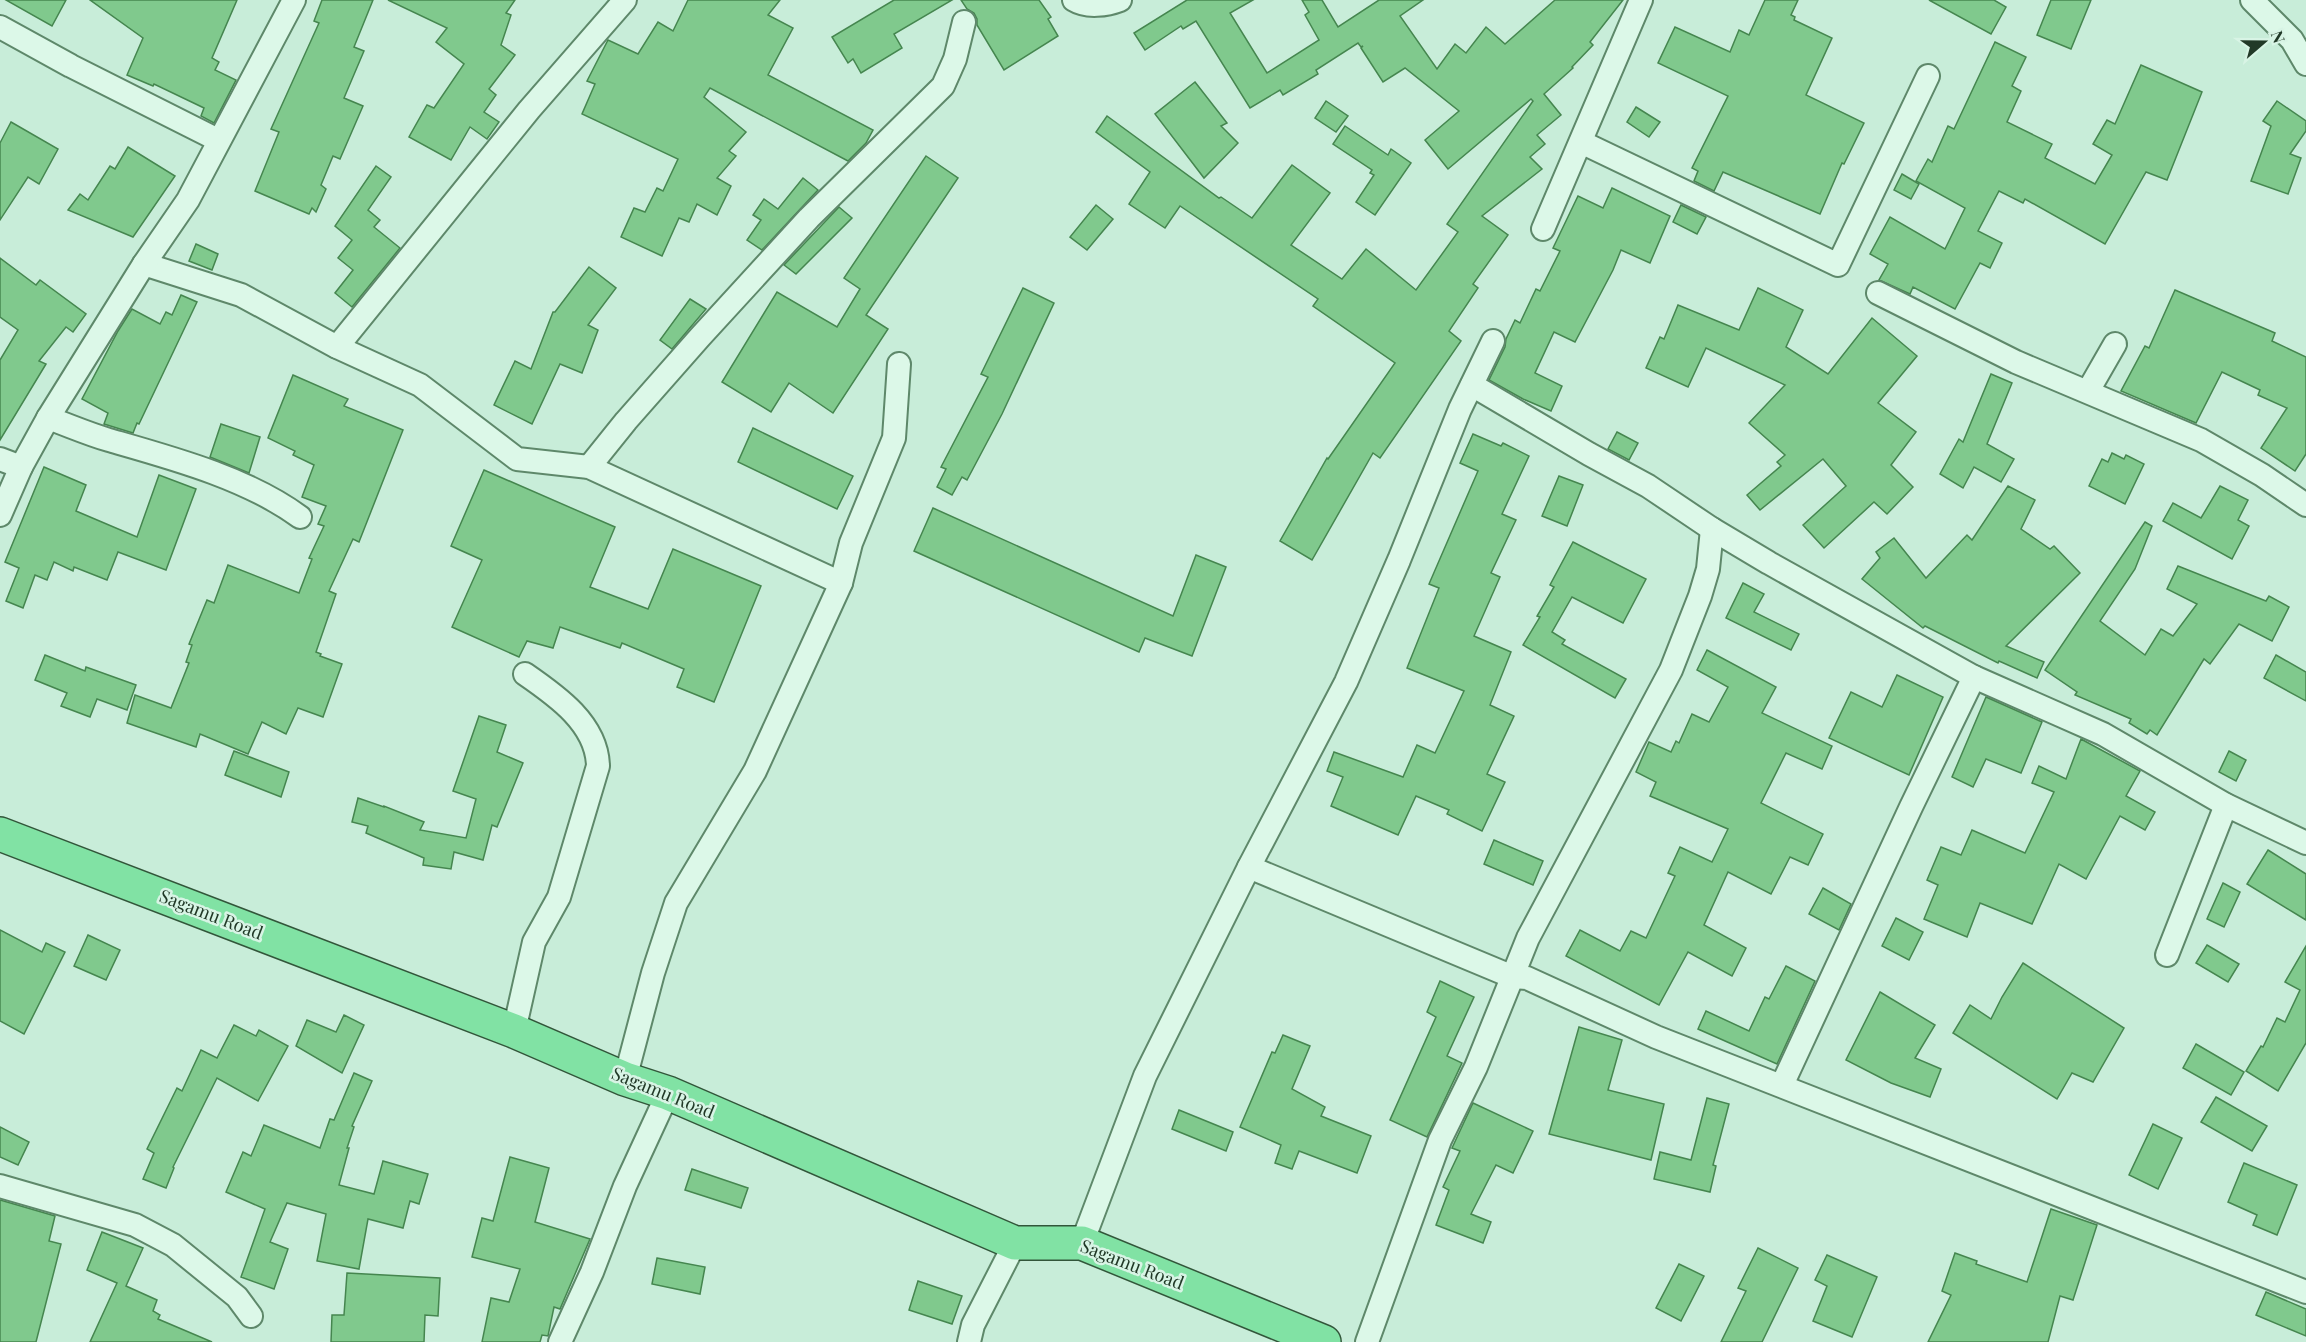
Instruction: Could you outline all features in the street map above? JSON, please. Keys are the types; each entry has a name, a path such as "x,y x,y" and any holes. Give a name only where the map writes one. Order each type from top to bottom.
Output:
{"highway":[{"name":"Sagamu Road","path":"0,834 514,1031 625,1078 668,1093 1015,1243 1082,1243 1324,1342"}],"street":[{"path":"0,515 21,467 48,418 144,264 188,200 294,0"},
{"path":"337,347 529,110 625,0"},
{"path":"1074,0 1080,3 1108,5 1120,0"},
{"path":"1543,229 1641,0"},
{"path":"2252,0 2292,40 2306,64"},
{"path":"589,467 685,354 809,218 943,86 955,59 964,22"},
{"path":"0,27 71,66 218,140"},
{"path":"1581,142 1838,265 1928,76"},
{"path":"144,264 240,295 337,347 420,385 517,459 589,467 841,583"},
{"path":"1878,292 2016,362 2201,440 2262,475 2306,505"},
{"path":"1082,1243 1145,1076 1249,867 1346,682 1472,385 1493,341"},
{"path":"2088,391 2115,344"},
{"path":"625,1078 653,973 676,903 755,771 841,583 852,543 894,438 899,364"},
{"path":"1472,385 1648,486 1712,529 1769,563 1974,677 2103,734 2226,805 2306,843"},
{"path":"48,418 107,440 191,465 282,504 300,517"},
{"path":"0,459 21,467"},
{"path":"1367,1342 1440,1140 1476,1067 1528,938 1671,670 1705,578 1712,529"},
{"path":"514,1031 534,942 559,897 598,766 598,752 590,735 562,700 525,674"},
{"path":"1782,1085 1974,677"},
{"path":"2168,955 2226,805"},
{"path":"1249,867 1513,977 1527,978 1656,1037 2306,1292"},
{"path":"560,1342 592,1272 625,1186 668,1093"},
{"path":"0,1186 135,1225 173,1245 237,1297 251,1316"},
{"path":"969,1342 973,1325 1015,1243"}],"building":[{"path":"6,0 66,0 52,26"},
{"path":"90,0 237,0 212,58 219,62 215,70 236,80 214,123 201,116 204,108 154,84 153,86 127,75 143,38"},
{"path":"322,0 373,0 354,47 364,51 344,98 363,106 340,159 333,156 321,185 326,189 316,212 312,208 309,214 255,191 279,132 271,129 319,23 314,21"},
{"path":"388,0 515,0 506,13 511,15 501,45 515,55 489,89 496,95 484,112 499,122 487,139 470,127 451,160 409,137 427,105 434,108 464,64 436,42 447,28"},
{"path":"688,0 780,0 768,15 793,28 768,75 873,130 866,143 848,161 710,88 704,97 746,132 729,151 736,156 717,178 731,186 717,215 697,204 689,222 679,218 662,256 621,237 634,208 645,212 657,188 663,191 678,159 582,114 595,84 587,81 608,40 638,54 658,22 673,31"},
{"path":"894,0 952,0 894,34 902,48 861,73 853,59 848,63 832,37"},
{"path":"961,0 1039,0 1051,17 1048,19 1058,36 1004,70 977,25 974,13 967,9"},
{"path":"1187,0 1253,0 1230,13 1267,73 1319,40 1305,15 1309,12 1302,0 1322,0 1338,27 1379,0 1423,0 1400,16 1437,69 1455,44 1466,53 1486,27 1505,44 1555,0 1623,0 1590,42 1593,45 1573,68 1544,94 1561,115 1537,135 1545,144 1530,157 1542,169 1482,216 1508,235 1473,284 1478,288 1449,331 1461,341 1380,458 1373,453 1312,560 1280,541 1327,458 1395,363 1313,306 1318,299 1180,206 1165,228 1129,204 1150,172 1096,132 1107,116 1219,198 1221,197 1252,218 1292,165 1330,193 1291,245 1342,279 1366,249 1416,290 1458,232 1447,224 1533,101 1531,99 1448,169 1425,140 1459,111 1405,68 1383,82 1361,48 1363,46 1361,47 1358,43 1316,70 1318,74 1283,95 1280,90 1250,108 1196,21 1183,29 1181,26 1145,50 1134,33"},
{"path":"1765,0 1798,0 1791,15 1795,17 1794,20 1832,38 1806,95 1864,123 1844,164 1842,163 1820,214 1723,172 1714,191 1694,181 1698,171 1692,168 1728,96 1658,63 1675,27 1730,52 1739,30 1749,35"},
{"path":"1929,0 1994,0 2006,7 1991,34"},
{"path":"2051,0 2091,0 2071,49 2037,35"},
{"path":"1995,42 2026,57 2012,86 2021,91 2007,122 2052,144 2045,158 2095,184 2112,155 2093,144 2107,120 2115,124 2141,65 2202,92 2167,180 2146,172 2105,244 2025,199 2023,203 1999,191 1978,231 2002,243 1990,268 1980,263 1955,309 1913,287 1910,294 1879,280 1888,264 1870,254 1890,217 1945,249 1965,208 1916,181 1928,159 1932,162 1948,126 1954,129"},
{"path":"1195,82 1227,123 1221,126 1238,143 1204,178 1155,114"},
{"path":"1326,101 1348,116 1336,132 1315,118"},
{"path":"2277,101 2306,121 2306,131 2290,154 2301,158 2288,194 2251,181 2271,126 2263,121"},
{"path":"1636,107 1660,122 1649,137 1627,122"},
{"path":"11,122 58,149 39,184 28,177 0,220 0,143"},
{"path":"1345,126 1388,155 1391,149 1411,163 1375,215 1356,202 1374,175 1370,173 1372,170 1333,144"},
{"path":"128,147 175,176 133,237 68,210 80,194 88,200 110,166 115,169"},
{"path":"926,156 958,178 866,315 888,329 833,413 789,383 771,412 722,382 777,292 837,327 860,289 844,278"},
{"path":"376,166 391,177 368,210 380,220 374,227 400,248 352,307 335,293 353,270 338,258 352,240 335,226"},
{"path":"1902,174 1919,184 1911,199 1894,190"},
{"path":"803,178 818,190 762,250 747,240 761,220 753,215 764,199 778,209"},
{"path":"1612,188 1670,216 1650,263 1621,250 1575,342 1554,332 1535,373 1562,386 1551,411 1489,380 1515,320 1520,323 1536,289 1540,291 1560,251 1553,248 1578,196 1603,208"},
{"path":"1096,205 1113,219 1087,250 1070,237"},
{"path":"1681,205 1706,217 1697,234 1673,222"},
{"path":"839,207 852,218 796,274 784,265"},
{"path":"196,244 218,254 212,270 189,261"},
{"path":"0,258 36,285 40,280 86,314 73,332 66,327 39,361 46,364 0,440 0,360 18,330 0,317"},
{"path":"589,267 616,288 588,325 598,330 582,373 560,364 532,424 494,405 515,361 531,369 553,312"},
{"path":"1023,288 1054,303 1002,414 967,480 962,477 952,495 937,487 946,469 941,467 988,377 981,374"},
{"path":"1758,288 1803,310 1786,347 1828,374 1872,318 1917,356 1878,403 1916,432 1891,465 1913,487 1887,514 1874,502 1824,548 1803,525 1846,486 1823,459 1760,510 1747,495 1781,466 1777,462 1785,455 1749,423 1785,385 1706,348 1688,387 1646,368 1660,337 1664,339 1678,305 1739,330"},
{"path":"2175,290 2275,333 2272,341 2306,357 2306,454 2295,471 2261,448 2287,408 2258,395 2260,390 2222,372 2196,423 2121,391 2145,346 2149,348"},
{"path":"181,295 197,302 139,424 137,423 133,433 104,424 108,413 82,399 118,331 132,309 160,324 166,312 172,315"},
{"path":"690,299 706,309 672,349 660,340"},
{"path":"1991,374 2012,383 1987,444 2014,459 2001,482 1974,467 1963,488 1940,474 1959,439 1963,442"},
{"path":"293,375 348,399 344,406 403,430 359,542 353,539 329,591 336,594 316,652 321,654 320,656 342,664 323,717 298,708 286,734 262,722 248,754 200,734 196,747 127,723 135,695 171,708 189,663 186,662 192,645 189,644 207,600 214,603 228,565 299,593 312,559 309,558 324,526 318,524 326,506 302,497 314,465 293,455 295,451 268,438"},
{"path":"221,424 260,437 249,473 210,457"},
{"path":"753,428 853,476 837,509 738,462"},
{"path":"1617,432 1638,443 1629,460 1608,449"},
{"path":"1473,434 1501,446 1503,443 1529,456 1502,514 1516,520 1491,573 1500,577 1474,636 1511,652 1490,705 1514,716 1487,774 1505,782 1482,831 1447,814 1449,810 1416,796 1398,835 1331,806 1343,777 1327,771 1334,752 1403,777 1417,745 1435,753 1464,691 1407,668 1439,588 1429,584 1478,471 1460,463"},
{"path":"2112,453 2124,459 2126,455 2144,464 2125,504 2089,486 2102,459 2108,462"},
{"path":"44,467 86,485 76,511 137,537 159,475 196,489 166,570 118,552 107,580 74,567 73,571 54,562 47,580 35,575 23,608 6,601 19,568 5,562"},
{"path":"484,470 615,527 590,587 648,609 673,549 761,586 714,702 677,687 684,669 622,643 620,648 560,627 553,648 527,641 519,657 452,627 482,560 451,546"},
{"path":"1559,476 1583,485 1567,526 1542,516"},
{"path":"2008,486 2035,500 2021,529 2050,549 2054,546 2080,573 2006,646 2044,662 2037,678 1999,661 1998,663 1925,626 1923,628 1862,579 1880,558 1876,552 1894,538 1926,578 1967,535 1972,540"},
{"path":"2220,486 2248,500 2238,520 2249,526 2232,559 2163,521 2173,503 2201,518"},
{"path":"933,508 1173,616 1196,555 1226,567 1192,656 1145,638 1139,652 914,551"},
{"path":"2145,522 2152,526 2135,569 2100,621 2145,655 2161,629 2173,636 2197,604 2167,589 2178,566 2266,601 2269,596 2289,607 2272,641 2239,624 2210,664 2204,659 2157,735 2150,730 2147,734 2129,723 2131,719 2075,695 2077,692 2045,670"},
{"path":"1573,542 1646,579 1623,623 1572,597 1552,632 1565,640 1562,644 1626,679 1615,698 1523,645 1540,617 1537,616 1554,587 1550,585"},
{"path":"1743,583 1764,594 1754,612 1799,634 1791,650 1726,618"},
{"path":"1707,650 1776,687 1762,713 1832,746 1822,769 1786,753 1761,803 1823,834 1808,865 1790,857 1771,894 1728,872 1704,925 1746,948 1732,976 1688,952 1659,1005 1566,956 1580,930 1620,951 1631,931 1646,938 1675,876 1668,873 1680,847 1712,862 1728,829 1650,796 1656,782 1636,772 1649,742 1671,752 1676,741 1679,743 1692,714 1709,722 1728,687 1697,670"},
{"path":"45,655 85,671 86,667 136,685 127,710 97,699 90,717 61,706 67,693 35,680"},
{"path":"2276,655 2306,672 2306,701 2264,678"},
{"path":"1897,675 1943,697 1909,775 1829,738 1851,692 1882,707"},
{"path":"1986,697 2042,722 2021,773 1986,759 1973,787 1952,777"},
{"path":"479,716 506,725 497,752 523,763 497,827 492,825 483,860 454,852 451,869 423,865 424,858 366,833 368,826 352,822 358,798 424,822 420,830 466,838 476,799 453,791"},
{"path":"2081,739 2140,771 2126,796 2155,812 2145,830 2120,816 2086,879 2059,864 2032,924 1980,903 1967,937 1924,919 1938,885 1927,880 1941,847 1961,855 1972,830 2025,853 2054,792 2032,783 2039,766 2066,779"},
{"path":"234,751 289,772 281,797 225,775"},
{"path":"2229,751 2246,760 2236,781 2219,772"},
{"path":"1494,840 1543,861 1533,885 1484,864"},
{"path":"2268,850 2306,874 2306,920 2247,884"},
{"path":"2223,883 2240,892 2224,927 2207,919"},
{"path":"1823,888 1851,904 1839,930 1809,914"},
{"path":"1896,918 1923,932 1909,960 1882,946"},
{"path":"0,930 42,952 46,943 65,952 24,1034 0,1021"},
{"path":"88,935 120,950 106,980 74,966"},
{"path":"2207,945 2239,964 2228,982 2196,963"},
{"path":"2306,946 2306,1043 2278,1091 2246,1071 2261,1046 2263,1047 2277,1018 2285,1022 2300,990 2285,982"},
{"path":"2023,963 2124,1028 2093,1082 2072,1073 2057,1099 1953,1033 1970,1005 1991,1019"},
{"path":"1786,966 1815,981 1777,1064 1698,1029 1706,1011 1749,1031 1765,997 1769,999"},
{"path":"1440,981 1474,997 1447,1056 1462,1063 1427,1137 1390,1120 1436,1017 1427,1012"},
{"path":"1880,992 1935,1025 1915,1058 1941,1069 1930,1097 1891,1083 1846,1060"},
{"path":"344,1015 364,1025 342,1073 296,1046 307,1020 336,1032"},
{"path":"234,1025 256,1036 259,1030 288,1046 258,1101 217,1078 173,1167 166,1188 143,1179 154,1153 147,1149 177,1088 182,1091 201,1050 217,1058"},
{"path":"1579,1027 1622,1040 1608,1090 1664,1104 1651,1160 1549,1134"},
{"path":"1283,1035 1310,1046 1292,1089 1325,1107 1321,1116 1371,1136 1357,1173 1299,1151 1292,1169 1275,1163 1281,1145 1240,1127 1272,1052 1275,1053"},
{"path":"2196,1044 2244,1072 2231,1095 2183,1068"},
{"path":"354,1073 372,1081 352,1126 354,1127 339,1185 374,1194 383,1161 428,1174 419,1204 410,1201 403,1228 368,1219 359,1269 317,1261 326,1214 287,1203 270,1242 288,1249 274,1289 241,1277 265,1209 226,1192 243,1152 251,1156 264,1125 320,1148 330,1119 334,1120"},
{"path":"2216,1097 2267,1126 2252,1151 2201,1122"},
{"path":"1707,1098 1729,1104 1713,1165 1716,1166 1710,1192 1654,1179 1660,1152 1691,1160"},
{"path":"1473,1103 1533,1131 1513,1173 1496,1165 1471,1214 1491,1222 1483,1243 1436,1225 1449,1190 1443,1187 1460,1151 1452,1148"},
{"path":"1179,1110 1233,1132 1226,1151 1172,1129"},
{"path":"2153,1124 2182,1138 2158,1189 2129,1175"},
{"path":"0,1127 29,1142 18,1165 0,1157"},
{"path":"510,1157 549,1168 535,1222 590,1239 560,1309 554,1307 548,1336 542,1335 540,1342 482,1342 491,1298 509,1302 520,1269 472,1257 482,1218 493,1221"},
{"path":"2244,1163 2297,1185 2277,1235 2253,1225 2257,1215 2228,1202"},
{"path":"692,1169 748,1188 741,1208 685,1190"},
{"path":"0,1200 55,1216 49,1241 61,1244 36,1342 0,1342"},
{"path":"2051,1209 2097,1225 2073,1300 2060,1296 2048,1342 1928,1342 1951,1295 1942,1291 1955,1253 1977,1261 1976,1264 2027,1282"},
{"path":"102,1232 143,1248 126,1286 157,1300 153,1311 160,1315 158,1319 212,1342 90,1342 117,1283 87,1270"},
{"path":"1758,1248 1798,1268 1762,1342 1721,1342 1746,1291 1738,1288"},
{"path":"1827,1255 1877,1277 1852,1337 1813,1321 1827,1286 1815,1280"},
{"path":"657,1258 705,1267 700,1294 652,1284"},
{"path":"1679,1264 1704,1276 1681,1321 1656,1308"},
{"path":"347,1273 440,1278 438,1316 425,1315 424,1342 331,1342 332,1315 344,1315"},
{"path":"918,1281 962,1296 952,1324 909,1310"},
{"path":"2266,1292 2306,1309 2306,1336 2256,1315"}]}
